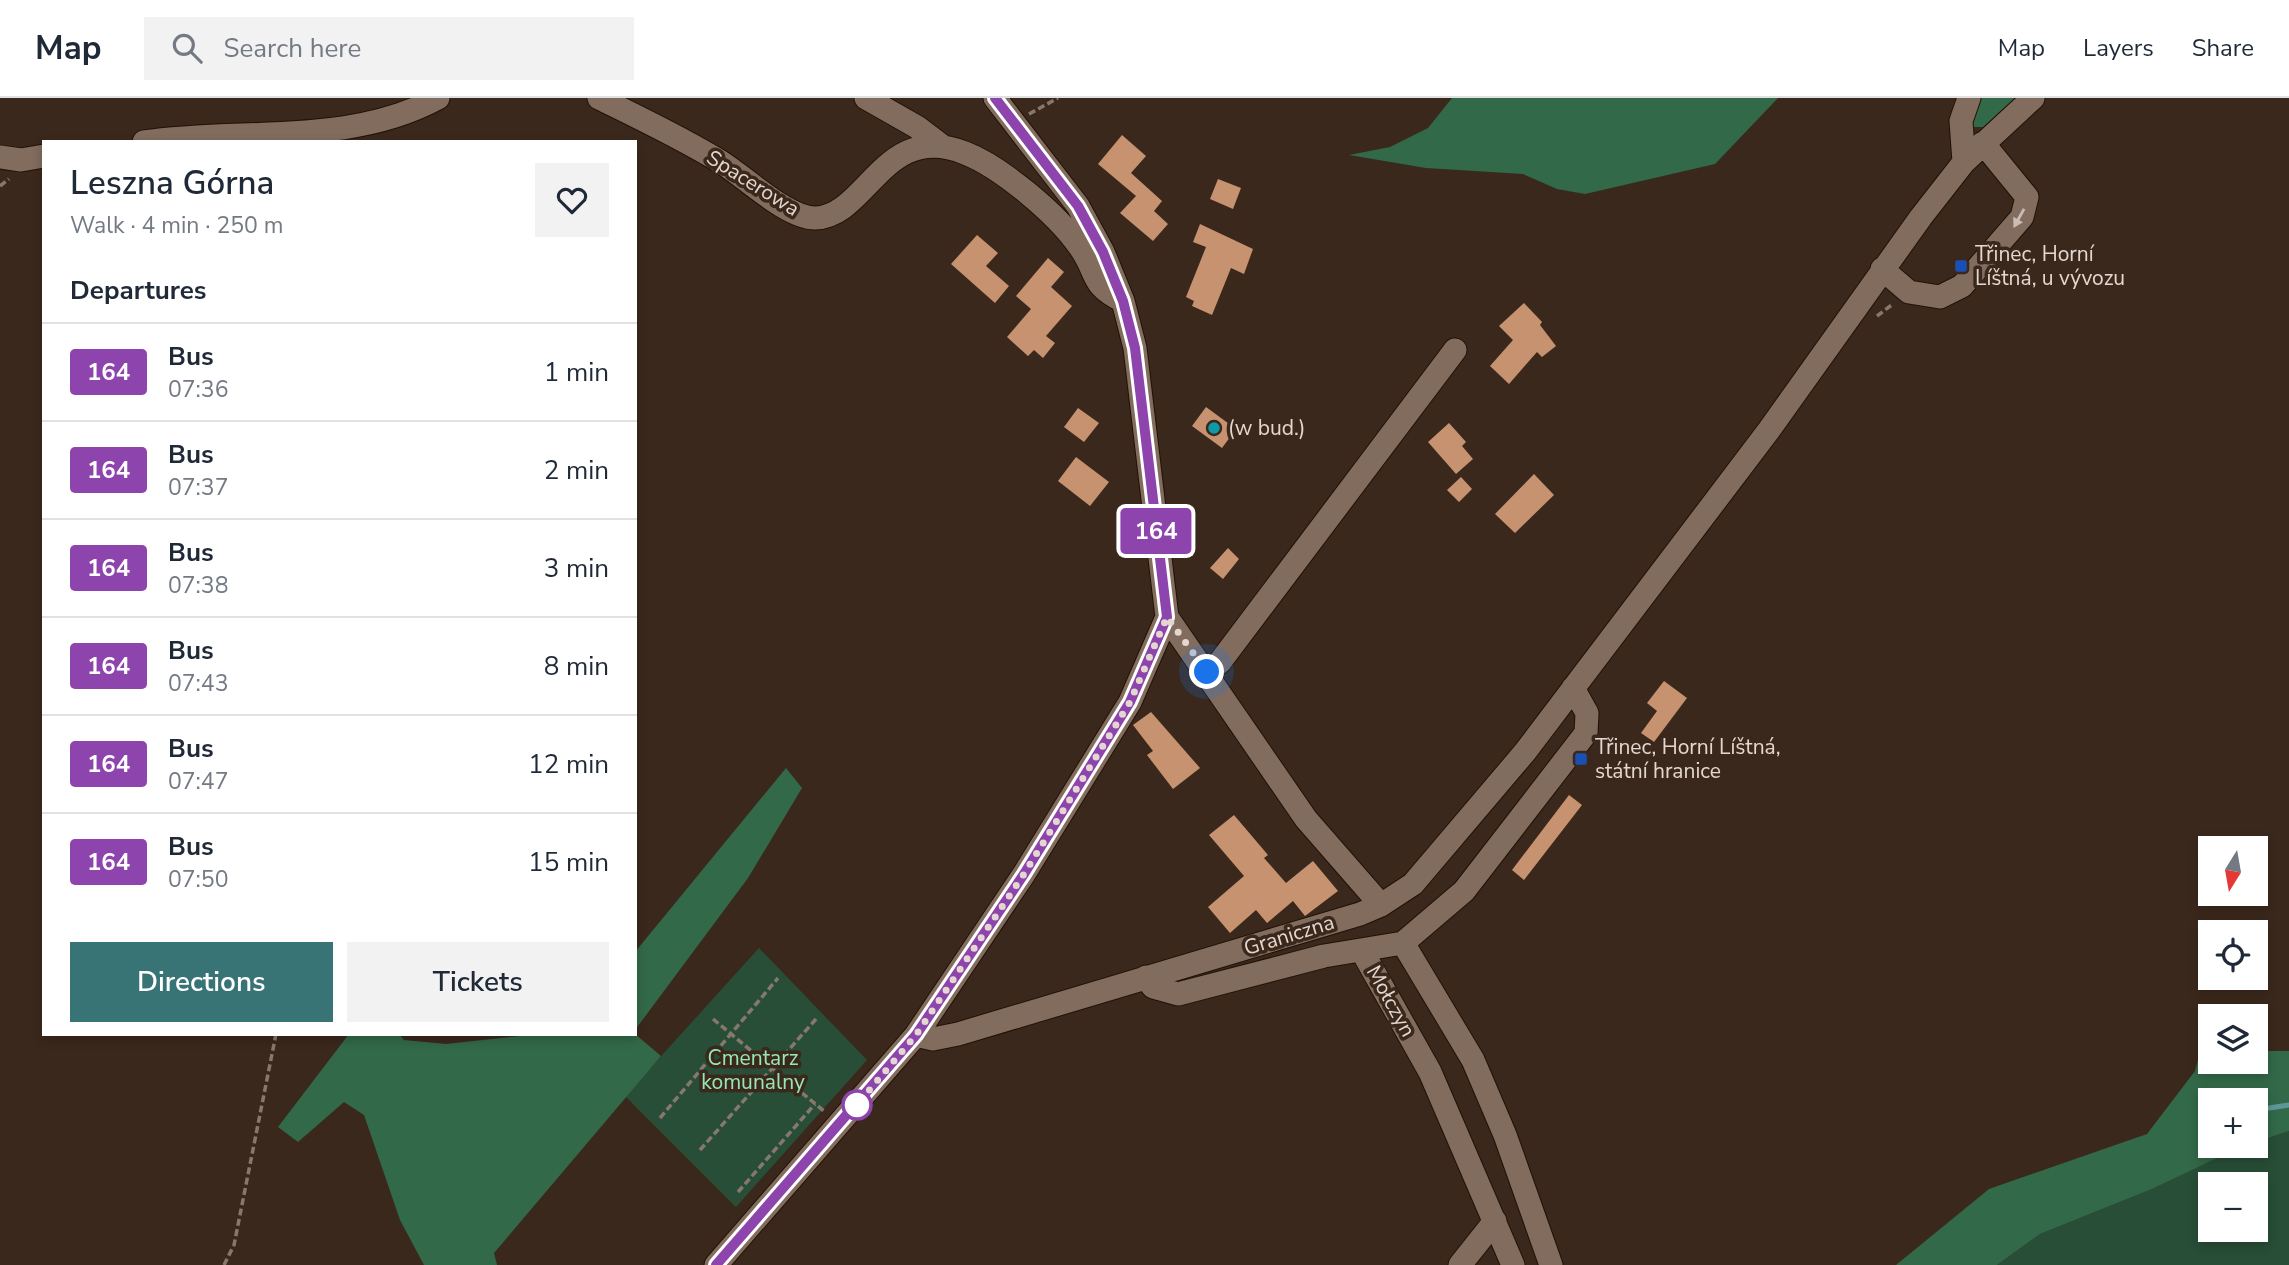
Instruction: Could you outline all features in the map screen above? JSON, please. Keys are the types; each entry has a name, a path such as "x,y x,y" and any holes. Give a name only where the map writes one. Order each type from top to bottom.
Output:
{"street":[{"path":"172,140 365,126 411,113 438,98"},
{"name":"Spacerowa","path":"598,98 720,161 793,213 814,218 842,209 893,160 916,148 942,146"},
{"path":"866,98 916,127 942,146 966,153 991,167 1056,217 1081,247 1102,291 1123,301"},
{"path":"995,98 1078,206 1103,252 1123,301 1135,348 1167,617 1306,819 1381,905"},
{"path":"1964,162 1961,121 1969,98"},
{"name":"Graniczna","path":"916,1035 933,1039 958,1034 1146,977 1381,905 1413,884 1455,836 1573,688 1769,429 1882,269 1964,162 2033,98"},
{"path":"1882,269 1909,292 1940,297 1962,286 2022,217 2027,197 1983,143"},
{"path":"0,157 21,160 42,156"},
{"path":"1207,672 1220,662 1455,350"},
{"path":"716,1265 916,1035 1024,874 1130,702 1167,617"},
{"path":"1362,950 1403,943 1464,891 1586,733 1587,713 1573,688"},
{"path":"1455,836 1486,860"},
{"path":"1403,943 1473,1060 1505,1135 1551,1265"},
{"name":"Mołczyn","path":"1146,977 1153,987 1178,993 1362,950 1430,1072 1513,1265"},
{"path":"1460,1265 1495,1221"}],"path":[{"path":"1013,123 1058,98"},
{"path":"660,1118 778,978"},
{"path":"713,1019 839,1125"},
{"path":"700,1150 816,1019"},
{"path":"224,1265 234,1245 276,1036"},
{"path":"737,1192 815,1104"}],"green space":[{"path":"1452,98 1778,98 1715,164 1585,194 1557,189 1523,174 1426,168 1349,155 1390,147 1428,128"},
{"path":"1973,98 2015,98 1983,127 1973,127 1969,117"},
{"path":"786,768 802,788 748,878 637,1027 637,950"},
{"name":"Cmentarz komunalny","path":"759,948 867,1060 736,1207 625,1096"},
{"path":"347,1036 401,1036 404,1040 446,1044 519,1036 637,1036 661,1056 494,1253 497,1265 424,1265 400,1220 364,1115 344,1102 298,1142 278,1127"},
{"path":"2268,1051 2289,1051 2289,1131 2268,1138 2268,1088 2198,1088 2198,1158 2217,1158 2152,1189 2040,1234 1997,1265 1896,1265 1989,1189 2147,1134 2195,1071 2198,1060 2198,1074 2268,1074"},
{"path":"2289,1131 2289,1265 1997,1265 2040,1234 2152,1189 2216,1158 2268,1158 2268,1138"}],"building":[{"path":"1122,135 1146,156 1131,173 1162,201 1154,211 1168,224 1153,241 1120,213 1136,196 1098,164"},
{"path":"1218,179 1241,188 1233,209 1210,199"},
{"path":"1200,224 1253,249 1244,274 1231,268 1212,315 1192,306 1194,301 1186,297 1206,247 1193,242"},
{"path":"977,235 998,253 986,266 1009,286 995,303 951,264"},
{"path":"1048,258 1064,272 1051,287 1072,306 1046,336 1055,343 1043,358 1034,350 1028,356 1007,337 1031,309 1016,296"},
{"path":"1524,303 1542,322 1540,325 1556,346 1542,357 1537,352 1509,384 1490,366 1513,340 1499,326"},
{"name":"(w bud.)","path":"1206,407 1236,429 1222,448 1192,426"},
{"path":"1078,408 1099,423 1084,442 1064,427"},
{"path":"1449,423 1466,442 1462,446 1473,459 1456,474 1428,442"},
{"path":"1076,457 1109,482 1090,506 1058,481"},
{"path":"1534,474 1554,495 1515,533 1495,514"},
{"path":"1461,477 1472,489 1459,502 1447,490"},
{"path":"1228,548 1239,559 1223,579 1210,568"},
{"path":"1664,681 1687,698 1654,742 1641,733 1657,711 1647,703"},
{"path":"1151,712 1200,768 1173,789 1147,755 1153,751 1133,725"},
{"path":"1569,795 1582,805 1524,880 1512,870"},
{"path":"1234,815 1268,855 1264,858 1286,883 1313,861 1338,891 1305,916 1293,901 1267,923 1256,910 1230,933 1208,907 1244,876 1209,835"}],"waterway":[{"path":"2268,1108 2289,1105"}],"bus line":[{"name":"164","path":"716,1265 916,1035 1024,874 1130,702 1167,617 1135,348 1123,301 1103,252 1078,206 995,98"}],"place":[{"name":"Třinec, Horní Líštná, u vývozu","path":"1961,266"},
{"name":"(w bud.)","path":"1214,428"},
{"name":"Třinec, Horní Líštná, státní hranice","path":"1581,759"}],"route":[{"path":"857,1105 855,1107 916,1035 1024,874 1130,702 1167,617 1207,672"}]}
